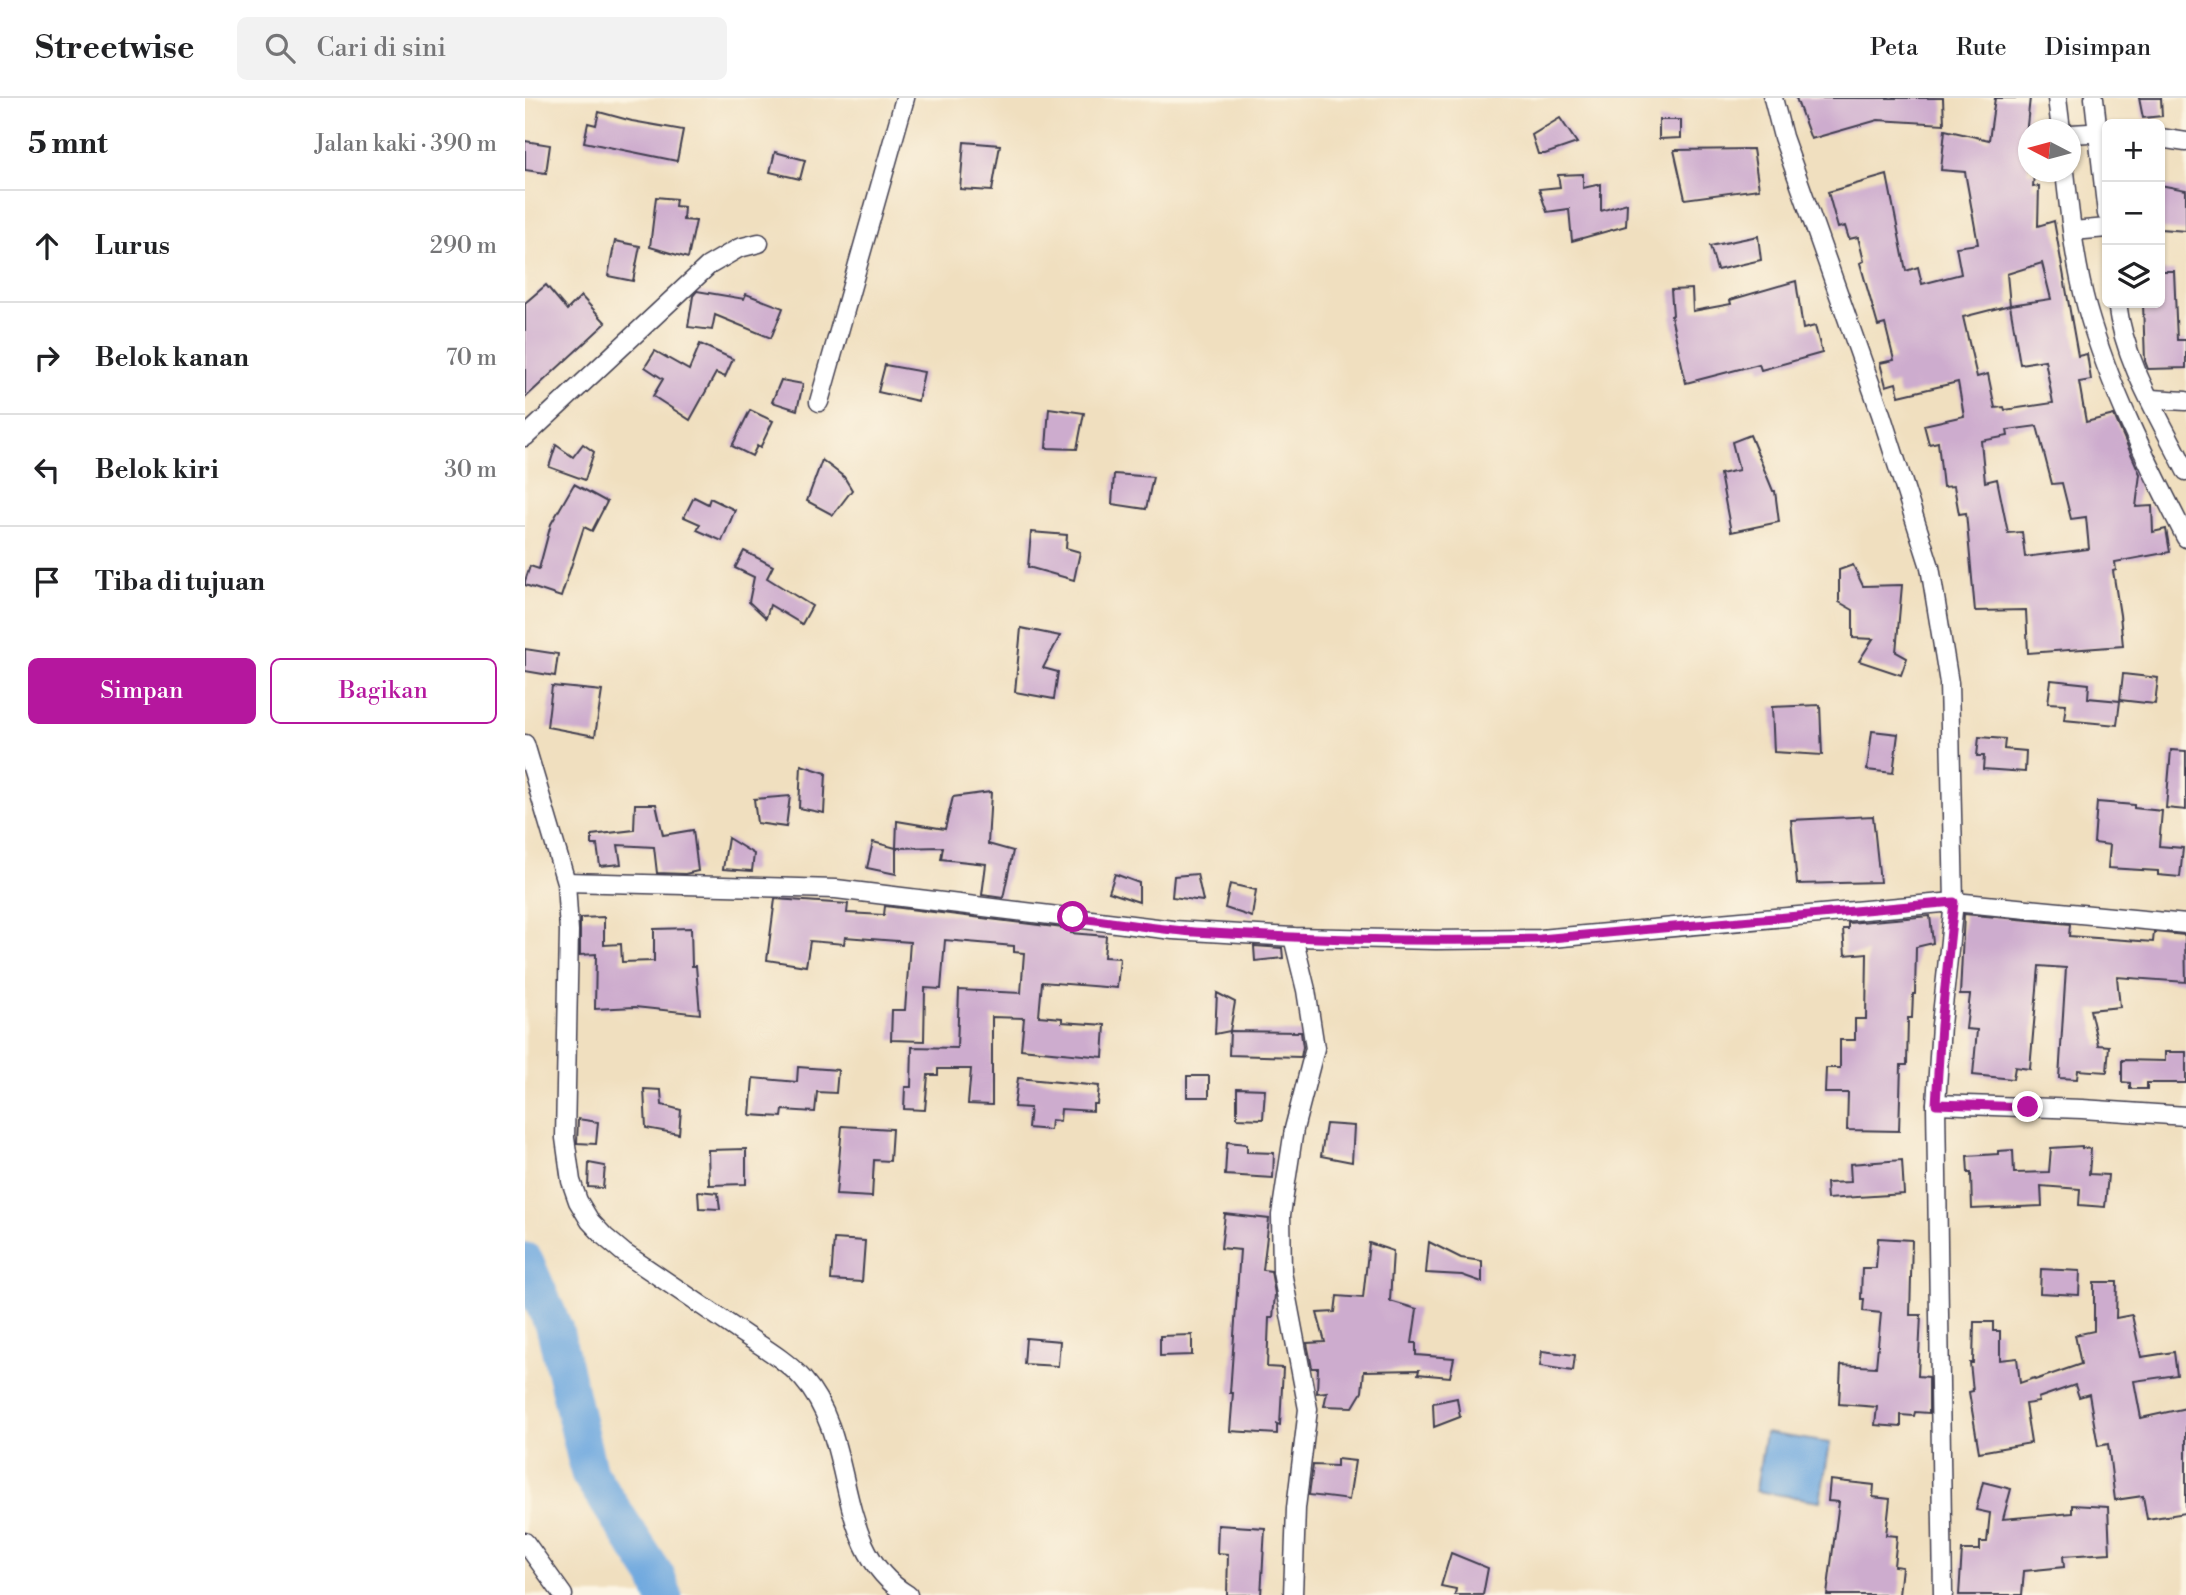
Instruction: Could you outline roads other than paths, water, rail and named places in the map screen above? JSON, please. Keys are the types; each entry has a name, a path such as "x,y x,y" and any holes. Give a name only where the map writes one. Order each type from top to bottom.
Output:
{"street":[{"path":"819,402 905,98"},
{"path":"1773,98 1783,137 1881,414 1930,567 1949,683 1954,902 1936,1104 1944,1595"},
{"path":"2057,98 2059,119"},
{"path":"2094,98 2089,132 2102,191"},
{"path":"2165,139 2186,142"},
{"path":"2069,182 2090,229 2086,306 2123,370 2158,484 2186,538"},
{"path":"525,437 708,266 739,248 759,243"},
{"path":"2118,308 2125,339 2123,370 2151,399 2186,471"},
{"path":"2151,399 2186,401"},
{"path":"525,744 566,882 569,931 565,1138 571,1181 579,1201 590,1221 624,1253 778,1358 803,1379 822,1407 833,1435 859,1535 868,1555 880,1574 908,1595"},
{"path":"566,882 836,888 1192,932 1293,937 1540,939 1954,902 2186,924"},
{"path":"1293,937 1306,990 1315,1048 1294,1129 1281,1215 1282,1272 1308,1409 1296,1508 1293,1595"},
{"path":"1936,1104 2186,1116"},
{"path":"525,1542 563,1595"}],"water":[{"path":"1765,1433 1830,1443 1820,1501 1756,1491"}],"waterway":[{"path":"525,1261 555,1330 589,1473 657,1577 664,1595"}]}
